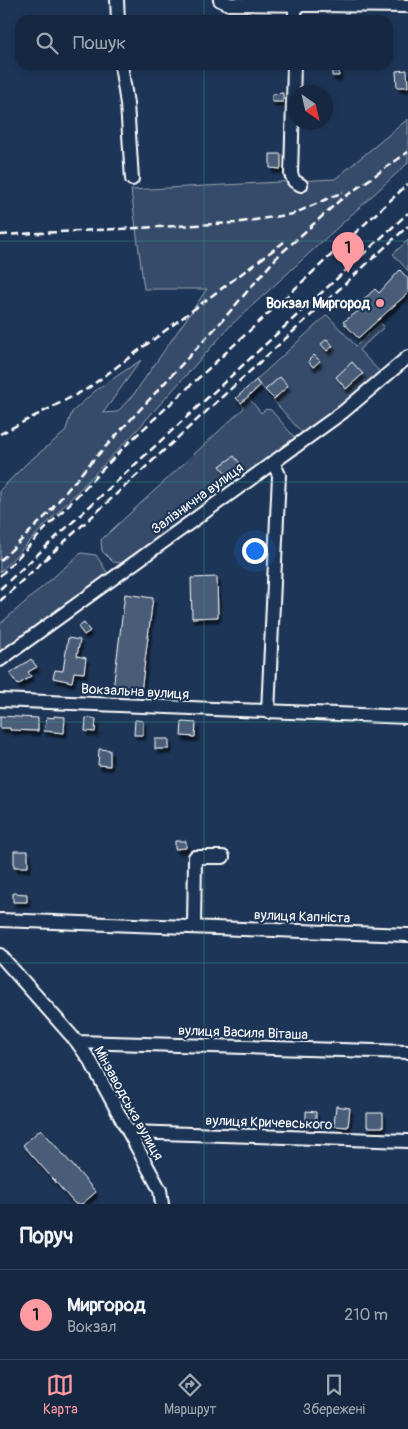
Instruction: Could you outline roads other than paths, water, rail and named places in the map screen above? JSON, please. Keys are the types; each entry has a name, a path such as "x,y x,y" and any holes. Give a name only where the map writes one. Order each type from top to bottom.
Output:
{"street":[{"path":"117,0 118,15"},
{"path":"220,0 229,4 408,6"},
{"path":"295,15 296,5"},
{"path":"122,70 127,104 132,179"},
{"path":"294,70 292,174 294,181 301,185"},
{"name":"Залізнична вулиця","path":"0,660 343,412 408,357"},
{"path":"268,712 279,475 273,462"},
{"name":"Вокзальна вулиця","path":"0,700 408,717"},
{"path":"194,927 195,857 223,857"},
{"name":"вулиця Капніста","path":"0,920 408,935"},
{"name":"Мінзаводська вулиця","path":"0,955 77,1042 91,1062 160,1190 162,1204"},
{"name":"вулиця Василя Віташа","path":"77,1042 408,1052"},
{"name":"вулиця Кричевського","path":"129,1132 408,1141"}],"railway":[{"path":"50,511 85,469 220,323 277,257 339,201 408,152"},
{"path":"0,576 126,445 408,184"},
{"path":"0,235 235,223 293,214 343,192"},
{"path":"0,589 408,213"},
{"path":"0,601 408,226"},
{"path":"0,434 87,389 284,242"},
{"path":"0,561 54,508"}],"place":[{"name":"Миргород","path":"348,273"},
{"name":"Вокзал Миргород","path":"380,303"}]}
